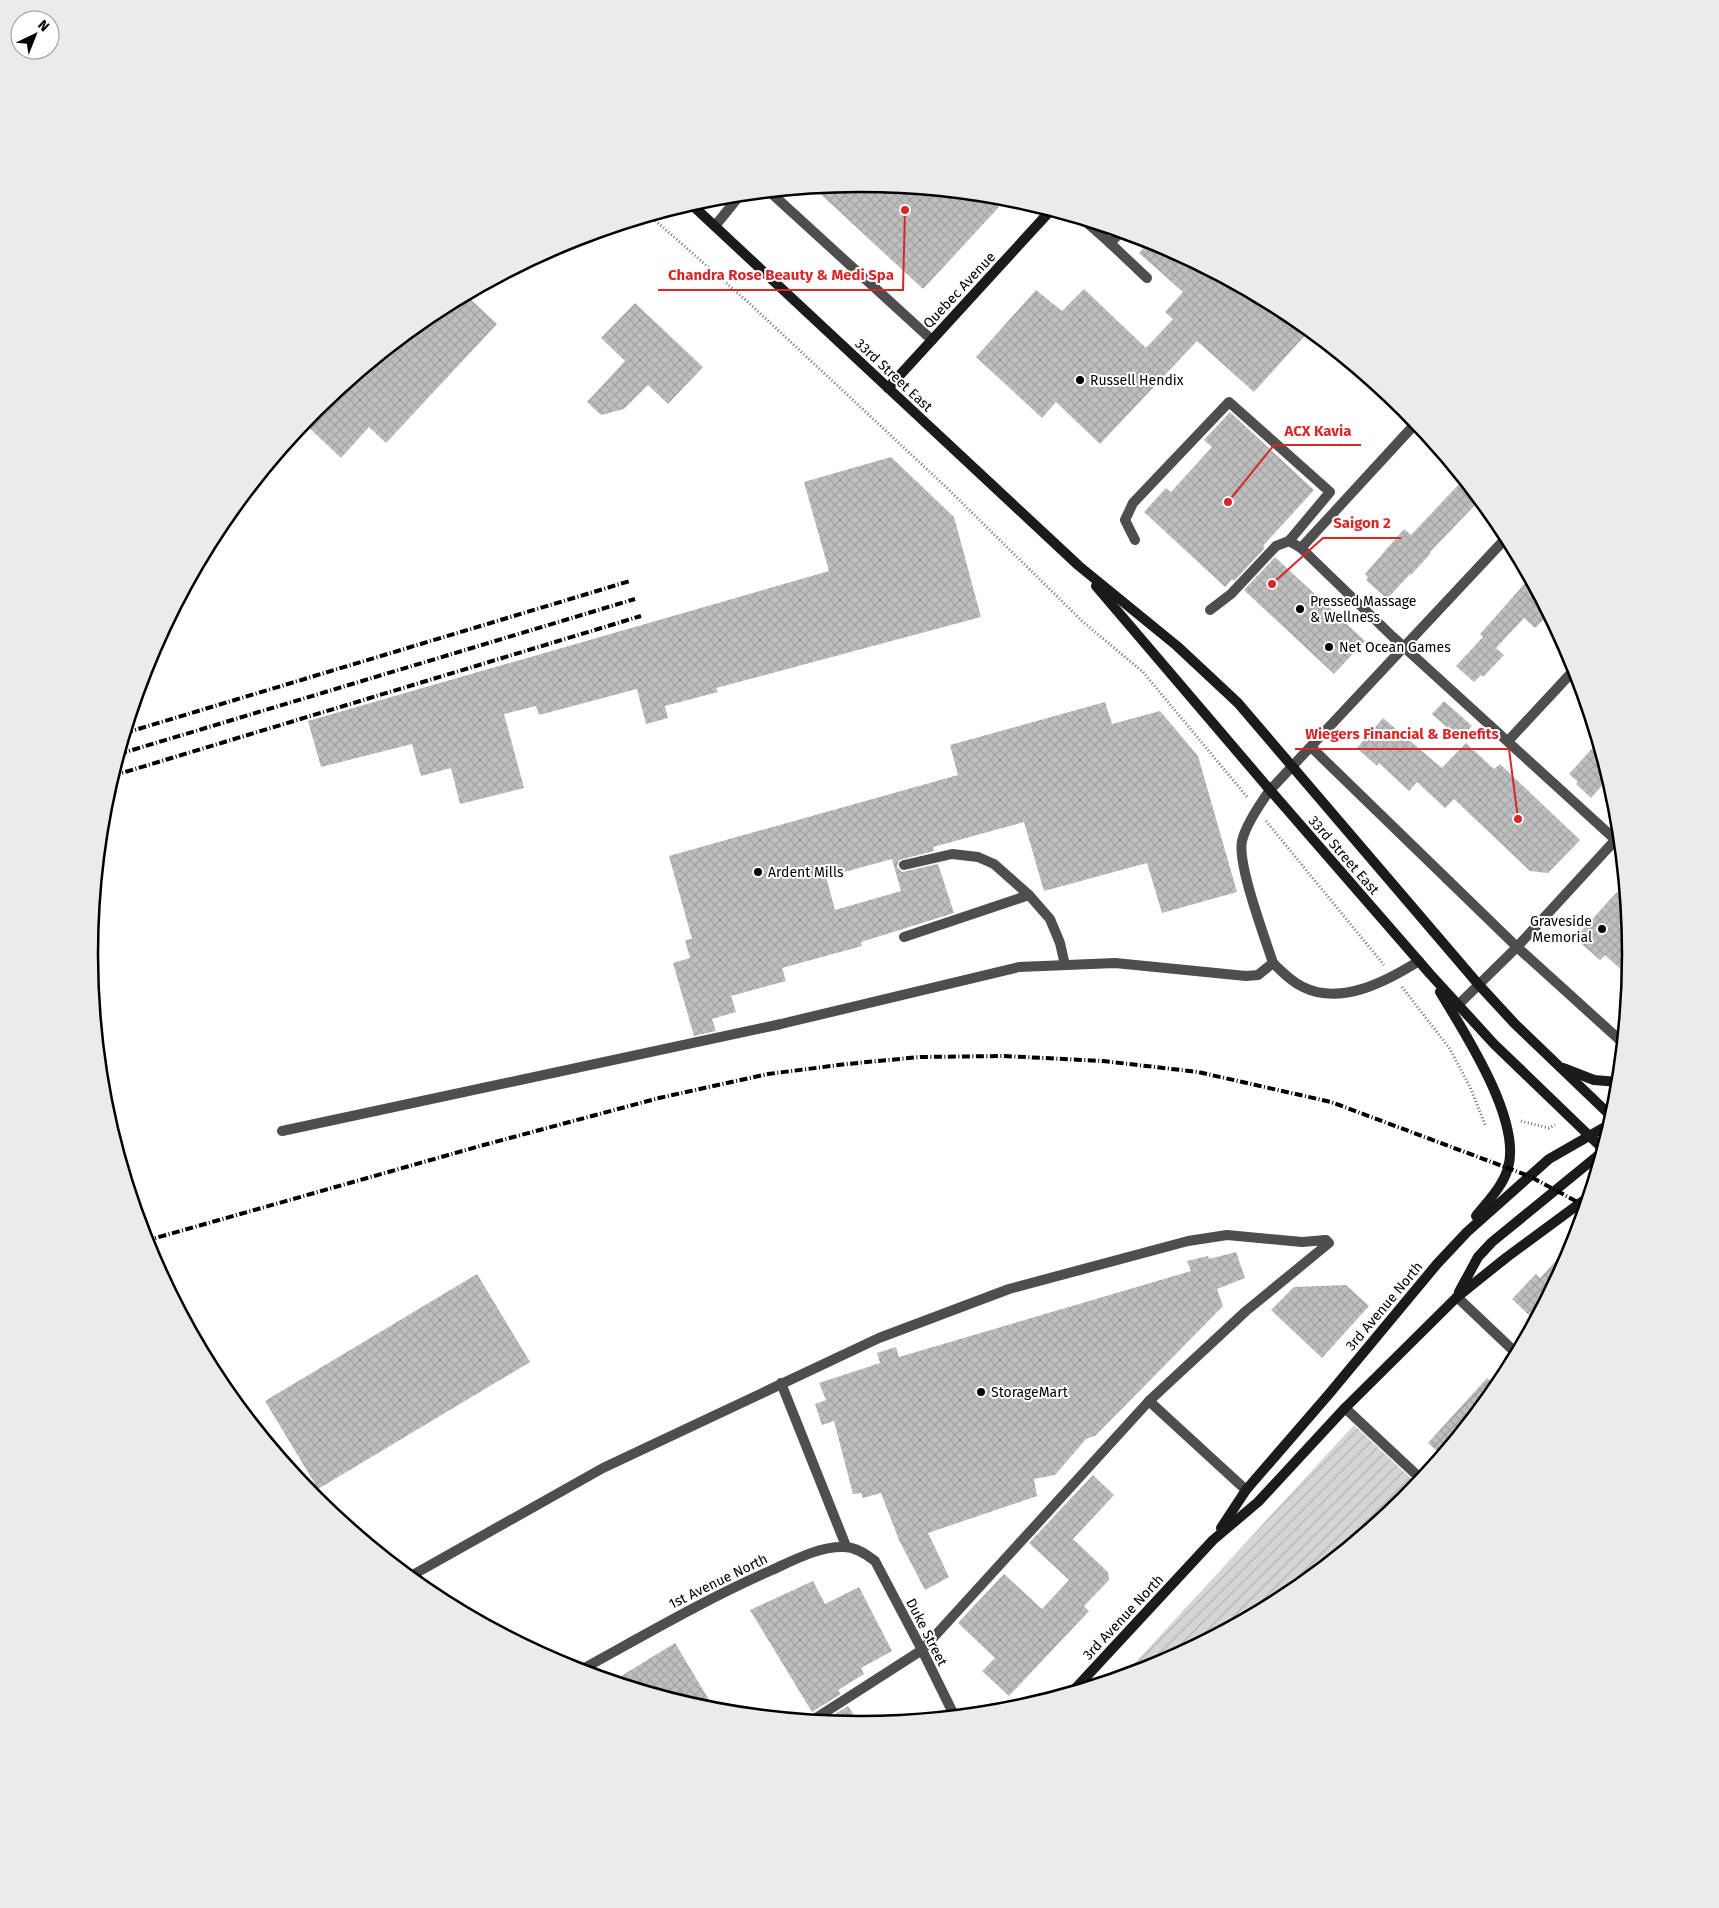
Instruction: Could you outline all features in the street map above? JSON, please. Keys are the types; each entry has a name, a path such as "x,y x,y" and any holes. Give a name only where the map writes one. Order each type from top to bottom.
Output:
{"main road":[{"name":"33rd Street East","path":"698,210 1079,566 1177,646 1238,703 1479,985 1558,1066 1605,1111"},
{"name":"Quebec Avenue","path":"888,388 1046,216"},
{"name":"33rd Street East","path":"1079,566 1430,974 1494,1044 1598,1144"},
{"path":"1430,974 1487,1075 1506,1122 1510,1144 1508,1167 1498,1188 1437,1264"},
{"path":"1558,1066 1594,1080 1610,1081"},
{"name":"3rd Avenue North","path":"1214,1540 1246,1490 1335,1388 1437,1264 1467,1232 1549,1159 1601,1128"},
{"path":"1456,1297 1478,1257 1492,1242 1593,1159"},
{"name":"3rd Avenue North","path":"1081,1683 1214,1540 1258,1502 1345,1408 1456,1297 1579,1204"}],"street":[{"path":"776,197 932,340"},
{"path":"715,226 733,203"},
{"path":"1094,229 1147,278"},
{"path":"1110,243 1116,237"},
{"path":"1135,540 1125,520 1133,503 1230,402 1330,492 1289,541 1276,546 1231,594 1210,610"},
{"path":"1301,548 1411,429"},
{"path":"1289,541 1301,548 1404,647 1612,833"},
{"path":"1419,960 1394,976 1344,993 1326,993 1303,988 1273,963 1247,880 1242,841 1257,809 1270,790 1500,543"},
{"path":"1508,741 1568,676"},
{"path":"1311,747 1517,947 1617,1037"},
{"path":"1458,1005 1517,947 1613,844"},
{"path":"904,866 952,854 978,856 994,864 1029,894 1050,919 1060,943 1065,965"},
{"path":"904,937 1029,894"},
{"path":"282,1131 781,1024 1019,967 1115,962 1252,976 1258,975 1273,963"},
{"path":"416,1573 603,1468 879,1338 1009,1289 1188,1241 1227,1234 1302,1242 1326,1240 1329,1243 1246,1310 1149,1401 922,1650 822,1714"},
{"path":"1456,1297 1511,1348"},
{"path":"781,1383 846,1546"},
{"path":"1149,1401 1246,1490"},
{"path":"1345,1408 1416,1474"},
{"name":"Duke Street","path":"846,1546 861,1551 875,1561 951,1710"},
{"name":"1st Avenue North","path":"588,1666 696,1606 745,1582 816,1552 846,1546"}],"path":[{"path":"655,220 749,303 946,487 1083,622 1143,672 1394,976 1450,1048 1470,1086 1486,1127"},
{"path":"1518,1120 1549,1128 1555,1125"}],"shaded area":[{"path":"1354,1425 1411,1479 1362,1527 1283,1588 1197,1637 1133,1665"}],"building":[{"path":"860,192 909,194 959,199 999,207 923,289 820,194"},
{"name":"Russell Hendix","path":"1144,247 1197,271 1240,294 1305,336 1254,392 1197,341 1100,444 1056,402 1042,418 976,357 1036,290 1062,311 1084,289 1146,348 1173,319 1165,312 1183,292 1139,253"},
{"path":"470,299 497,324 386,443 369,427 341,458 309,428 357,381 436,320"},
{"path":"635,303 703,367 668,404 648,385 624,409 601,415 587,402 625,361 601,338"},
{"path":"1230,412 1314,490 1263,546 1265,548 1234,581 1232,579 1225,587 1144,512 1166,488 1171,492 1212,447 1204,440"},
{"path":"891,457 954,517 981,617 716,688 718,692 665,706 668,718 646,724 637,689 539,715 536,706 504,714 524,788 460,804 451,768 421,776 412,744 321,767 308,721 829,571 804,482"},
{"path":"1459,484 1475,505 1387,599 1366,580 1368,577 1365,574 1404,529 1411,535"},
{"path":"1275,557 1365,641 1334,674 1244,590"},
{"path":"1525,584 1544,619 1535,628 1524,618 1496,648 1504,655 1483,677 1481,675 1474,682 1456,666 1483,637 1480,634"},
{"path":"1444,701 1472,726 1460,739 1432,714"},
{"name":"Ardent Mills","path":"1105,702 1112,724 1160,711 1198,756 1237,892 1162,913 1147,863 1044,891 1024,822 933,847 934,851 899,860 897,867 902,872 938,864 954,913 861,942 862,946 782,968 786,981 731,996 736,1012 712,1019 716,1031 694,1036 673,963 690,958 685,940 692,939 669,856 958,775 950,745","holes":["892,859 901,891 835,910 826,877"]},
{"path":"1383,718 1442,768 1466,743 1494,769 1500,764 1580,840 1548,873 1530,871 1454,799 1445,808 1417,782 1409,791 1379,763 1377,766 1357,748"},
{"path":"1593,747 1602,785 1591,798 1576,784 1578,782 1569,774"},
{"path":"1617,892 1619,894 1621,970 1605,955 1600,960 1575,938"},
{"name":"StorageMart","path":"1236,1252 1245,1278 1217,1289 1223,1306 1095,1436 1086,1439 1055,1475 1034,1479 1037,1496 928,1533 949,1577 925,1590 899,1540 881,1493 863,1498 861,1493 853,1494 834,1421 822,1425 815,1404 826,1400 819,1383 880,1363 877,1353 896,1347 899,1357 1191,1271 1187,1261 1208,1256 1209,1259"},
{"path":"1557,1260 1530,1316 1512,1299 1536,1274 1540,1278"},
{"path":"477,1274 530,1362 318,1489 265,1401"},
{"path":"1346,1285 1369,1306 1322,1358 1271,1310 1294,1287"},
{"path":"1487,1378 1490,1381 1464,1418 1436,1451 1428,1443"},
{"path":"1093,1475 1114,1495 1073,1539 1108,1572 1109,1580 1084,1606 1089,1611 1009,1696 982,1671 995,1658 958,1623 1004,1574 1042,1609 1069,1580 1029,1543"},
{"path":"813,1581 825,1604 859,1587 892,1651 861,1668 864,1674 838,1690 841,1694 812,1712 750,1610"},
{"path":"675,1643 709,1701 662,1690 619,1677"},
{"path":"848,1706 854,1716 834,1715"}],"railway":[{"path":"131,731 630,581"},
{"path":"124,752 635,599"},
{"path":"119,774 641,616"},
{"path":"153,1239 480,1146 659,1098 768,1074 920,1057 1004,1056 1103,1061 1198,1072 1331,1102 1529,1176 1579,1203"}],"place":[{"name":"Chandra Rose Beauty & Medi Spa","path":"905,210"},
{"name":"Russell Hendix","path":"1080,380"},
{"name":"ACX Kavia","path":"1228,502"},
{"name":"Saigon 2","path":"1272,584"},
{"name":"Pressed Massage & Wellness","path":"1300,609"},
{"name":"Net Ocean Games","path":"1329,647"},
{"name":"Wiegers Financial & Benefits","path":"1518,819"},
{"name":"Ardent Mills","path":"758,872"},
{"name":"Graveside Memorial","path":"1602,929"},
{"name":"StorageMart","path":"981,1392"}]}
